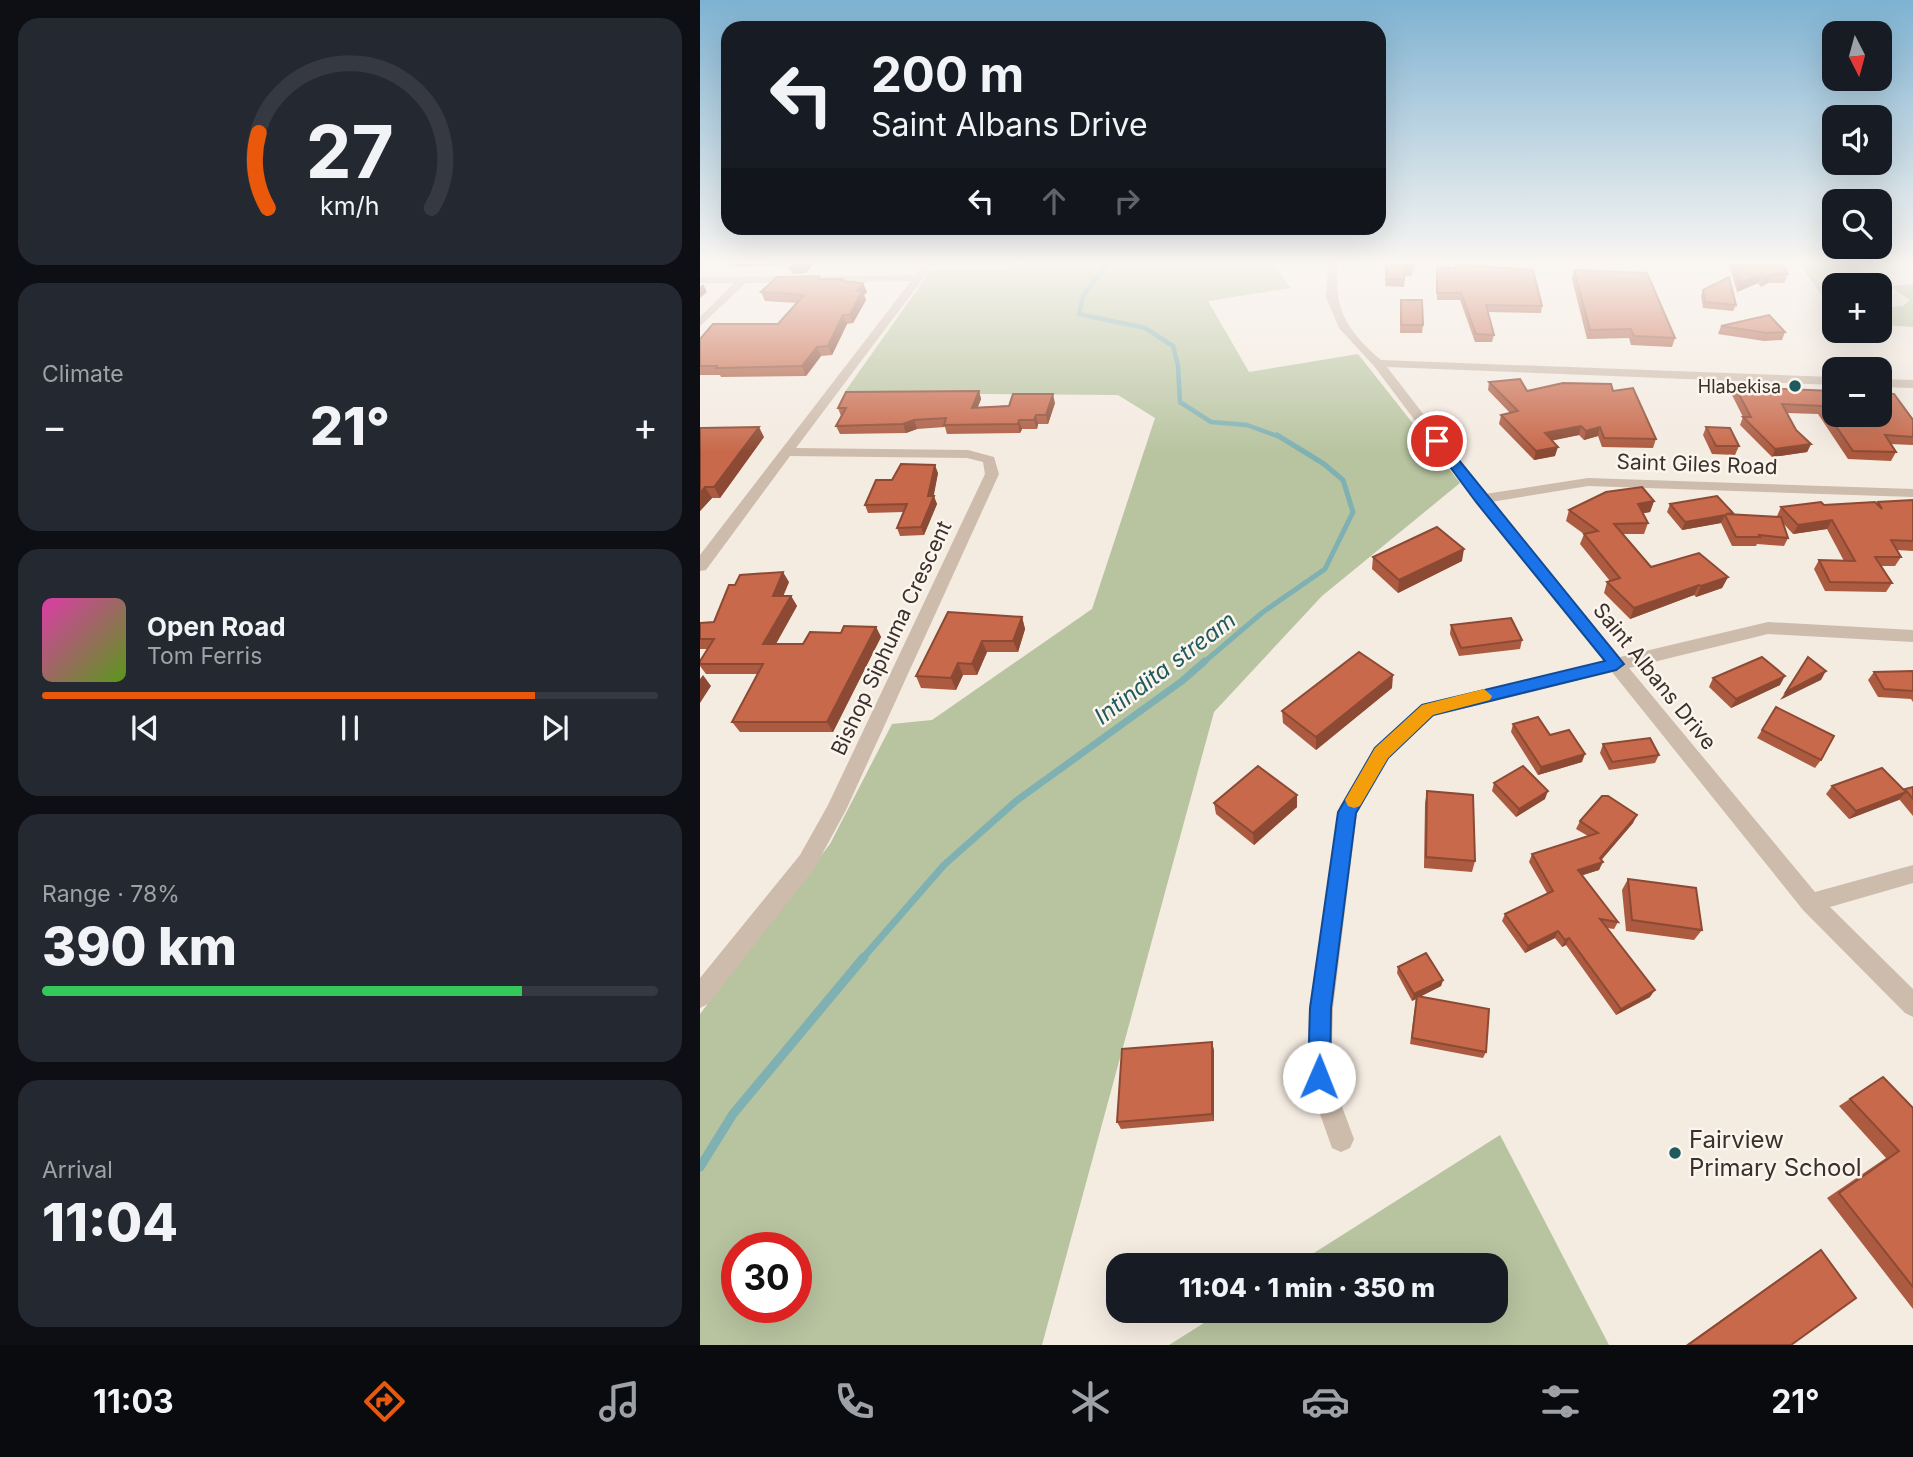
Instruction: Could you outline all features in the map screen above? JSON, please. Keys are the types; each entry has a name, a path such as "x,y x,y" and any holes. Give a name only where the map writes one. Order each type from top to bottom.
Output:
{"street":[{"path":"700,566 881,327"},
{"name":"Saint Albans Drive","path":"1345,327 1360,349 1378,363 1481,499 1811,903 1913,1005"},
{"path":"1378,363 1822,381"},
{"path":"1892,383 1913,384"},
{"name":"Bishop Siphuma Crescent","path":"700,996 807,862 836,810 992,474 989,460 968,454 786,452"},
{"name":"Saint Giles Road","path":"1481,499 1588,481 1913,493"},
{"path":"1341,1139 1319,1077 1321,1008 1347,812 1381,753 1428,710 1768,628 1913,636"},
{"path":"1811,903 1913,874"}],"green space":[{"path":"891,327 1223,327 1249,372 1358,354 1460,483 1322,596 1214,712 1042,1345 700,1345 700,1014 830,844 892,724 932,720 1092,609 1155,418 1118,395 844,393"},
{"path":"1500,1135 1609,1345 1169,1345 1204,1323 1508,1323 1508,1253 1314,1253"}],"building":[{"path":"711,327 837,327 828,346 817,347 802,366 700,366 700,339"},
{"path":"1473,327 1492,327 1494,335 1476,334"},
{"path":"1589,327 1670,327 1675,338 1634,336 1631,329 1590,330"},
{"path":"1726,327 1780,327 1785,332 1767,333"},
{"path":"1520,379 1527,391 1563,383 1611,384 1613,391 1633,388 1656,439 1604,438 1600,427 1586,431 1581,426 1545,433 1558,447 1536,451 1501,415 1518,411 1489,382"},
{"path":"1735,387 1822,391 1822,406 1782,404 1796,430 1811,444 1775,449 1743,417 1751,417"},
{"path":"979,391 972,408 1009,406 1013,394 1053,394 1046,415 1036,415 1034,420 1019,420 1018,424 944,425 946,418 914,420 903,424 836,426 846,408 838,408 846,392"},
{"path":"1894,394 1913,420 1913,437 1885,435 1896,452 1853,451 1836,427 1892,427"},
{"path":"759,427 714,487 705,487 700,493 700,428"},
{"path":"1706,427 1730,428 1739,446 1716,446"},
{"path":"901,464 935,465 928,496 934,496 921,527 897,528 907,504 865,505 876,480 892,480"},
{"path":"1642,487 1654,501 1638,504 1648,523 1614,524 1651,567 1699,553 1728,577 1634,608 1607,582 1620,578 1584,534 1598,531 1569,510 1606,492"},
{"path":"1717,496 1733,513 1726,514 1781,517 1788,538 1759,535 1760,537 1736,537 1725,515 1685,522 1670,504"},
{"path":"1913,500 1913,541 1891,540 1901,557 1875,557 1892,583 1830,582 1819,560 1855,561 1832,520 1798,525 1781,507 1821,502 1824,505 1875,502 1882,509 1878,502"},
{"path":"1437,527 1464,549 1399,580 1373,557"},
{"path":"783,572 773,596 791,596 763,644 803,644 810,632 841,633 844,626 876,627 827,722 732,722 763,664 700,664 714,639 700,639 700,623 714,622 729,585 735,585 740,575"},
{"path":"948,612 1022,617 1013,641 982,641 972,664 958,663 951,678 916,676"},
{"path":"1511,618 1522,640 1461,648 1451,625"},
{"path":"1359,652 1393,675 1316,737 1282,711"},
{"path":"1762,657 1785,676 1736,699 1713,678"},
{"path":"1808,657 1826,671 1786,692"},
{"path":"1913,671 1913,691 1884,689 1874,672"},
{"path":"1776,707 1834,736 1821,760 1762,730"},
{"path":"1538,717 1550,735 1569,730 1585,754 1541,767 1513,724"},
{"path":"1650,738 1659,755 1612,762 1603,744"},
{"path":"1258,766 1297,795 1253,833 1214,803"},
{"path":"1523,766 1548,791 1519,809 1494,783"},
{"path":"1882,768 1906,792 1856,811 1832,786"},
{"path":"1913,787 1913,799 1905,789"},
{"path":"1427,791 1473,795 1475,861 1426,857"},
{"path":"1602,796 1608,796 1637,815 1600,858 1603,862 1578,870 1618,922 1600,919 1655,990 1621,1009 1569,938 1565,940 1558,931 1528,946 1505,914 1553,891 1532,854 1598,833 1580,821"},
{"path":"1628,879 1696,888 1702,930 1632,920"},
{"path":"1426,953 1443,980 1414,994 1398,967"},
{"path":"1417,996 1489,1009 1486,1052 1412,1038"},
{"path":"1212,1042 1212,1114 1117,1122 1122,1049"},
{"path":"1883,1077 1913,1108 1913,1287 1839,1193 1899,1151 1850,1099"},
{"path":"1821,1250 1856,1298 1791,1345 1688,1345"}],"waterway":[{"name":"Intindita stream","path":"1139,327 1173,346 1178,366 1180,402 1211,422 1247,425 1280,437"},
{"name":"Intindita stream","path":"1203,663 1263,612 1325,569 1353,512 1343,480 1324,464 1277,435"},
{"name":"Intindita stream","path":"862,959 944,865 1016,801 1182,681 1205,661"},
{"name":"Intindita stream","path":"700,1167 733,1114 864,957"}],"slow traffic":[{"path":"1354,800 1381,753 1428,710 1484,696"}],"place":[{"name":"Hlabekisa","path":"1795,386"},
{"name":"Fairview Primary School","path":"1675,1153"}],"route":[{"path":"1319,1077 1321,1008 1347,812 1381,753 1428,710 1616,664 1437,441"}]}
